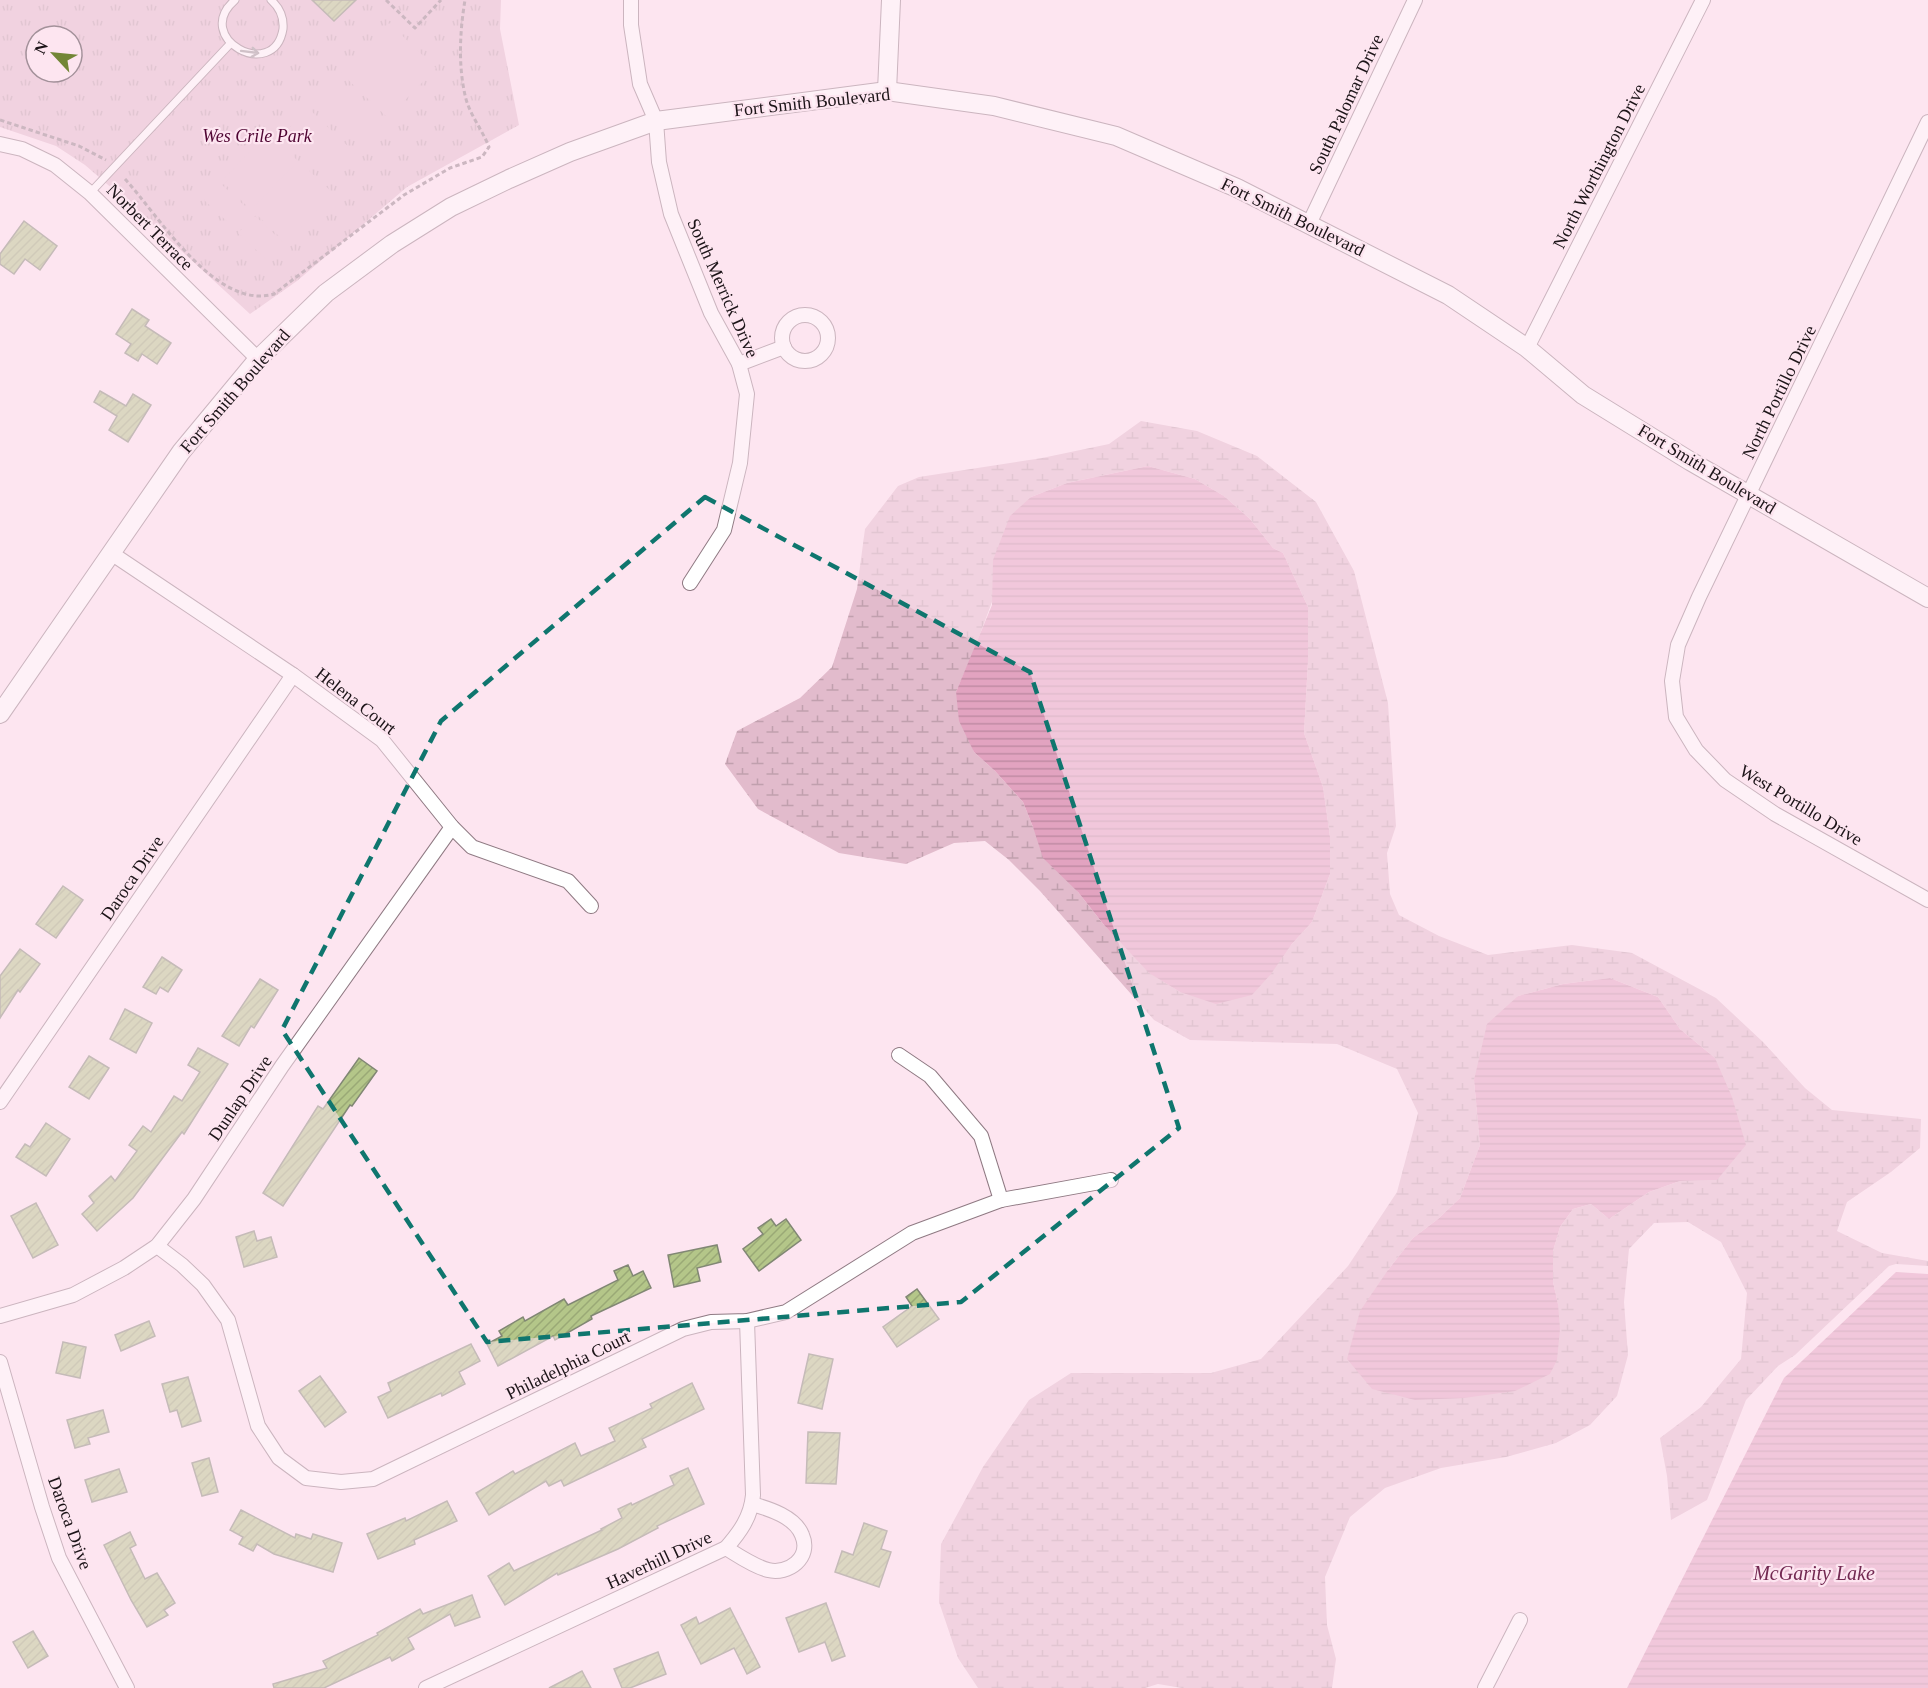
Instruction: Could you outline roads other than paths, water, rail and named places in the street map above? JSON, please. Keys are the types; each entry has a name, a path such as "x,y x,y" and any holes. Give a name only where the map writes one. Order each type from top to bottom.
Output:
{"street":[{"name":"South Merrick Drive","path":"631,0 630,25 640,84 656,121 659,162 671,214 711,313 739,364 747,394 740,463 724,530 690,583"},
{"path":"887,91 891,0"},
{"name":"South Palomar Drive","path":"1309,224 1415,0"},
{"name":"North Worthington Drive","path":"1527,348 1703,0"},
{"name":"Fort Smith Boulevard","path":"0,714 181,452 258,359 326,293 392,244 450,207 570,152 656,121 887,91 994,106 1116,136 1238,188 1448,295 1527,348 1583,395 1749,495 1928,598"},
{"name":"North Portillo Drive","path":"1676,717 1672,681 1678,645 1928,122"},
{"name":"Norbert Terrace","path":"0,144 22,149 55,165 90,193 258,359"},
{"path":"739,364 784,347"},
{"name":"Helena Court","path":"111,552 293,675 381,740 452,827 472,847 568,882 591,906"},
{"name":"Daroca Drive","path":"0,1102 293,675"},
{"name":"West Portillo Drive","path":"1676,717 1696,750 1725,780 1775,814 1928,900"},
{"name":"Dunlap Drive","path":"0,1316 73,1295 124,1268 157,1246 194,1199 282,1066 452,827"},
{"path":"899,1055 930,1076 981,1137 1001,1200"},
{"name":"Philadelphia Court","path":"157,1246 182,1265 202,1285 228,1320 258,1426 279,1458 306,1478 341,1482 374,1479 683,1329 711,1322 747,1321 786,1312 912,1233 1001,1200 1111,1180"},
{"name":"Haverhill Drive","path":"426,1688 726,1548 739,1534 752,1504 747,1321"},
{"name":"Daroca Drive","path":"0,1362 59,1558 127,1688"},
{"path":"726,1548 767,1570 789,1570 797,1563 804,1543 802,1534 781,1514 752,1504"},
{"path":"1485,1688 1520,1620"}],"lane":[{"path":"235,0 227,9 223,27 230,44 248,54 259,54 269,50 282,34 284,24 282,14 271,0"},
{"path":"90,193 230,44"}],"water":[{"path":"1148,466 1195,479 1224,496 1250,519 1273,548 1283,553 1308,607 1304,733 1323,787 1330,837 1330,874 1312,922 1291,945 1271,974 1252,995 1216,1004 1180,992 1149,973 1104,925 1078,892 1043,858 1023,802 974,752 959,721 956,692 992,605 993,560 1010,516 1031,497 1067,483"},
{"path":"1610,978 1658,997 1680,1029 1715,1058 1732,1097 1746,1145 1717,1180 1680,1181 1649,1192 1609,1219 1591,1204 1573,1209 1560,1227 1553,1251 1553,1282 1560,1329 1557,1360 1550,1374 1515,1391 1464,1398 1415,1400 1372,1389 1347,1359 1360,1311 1413,1238 1460,1198 1480,1145 1474,1080 1487,1024 1518,996 1563,984"},
{"name":"McGarity Lake","path":"1896,1272 1928,1274 1928,1688 1627,1688 1784,1378"}],"park label":[{"name":"Wes Crile Park","path":"257,136"}]}
